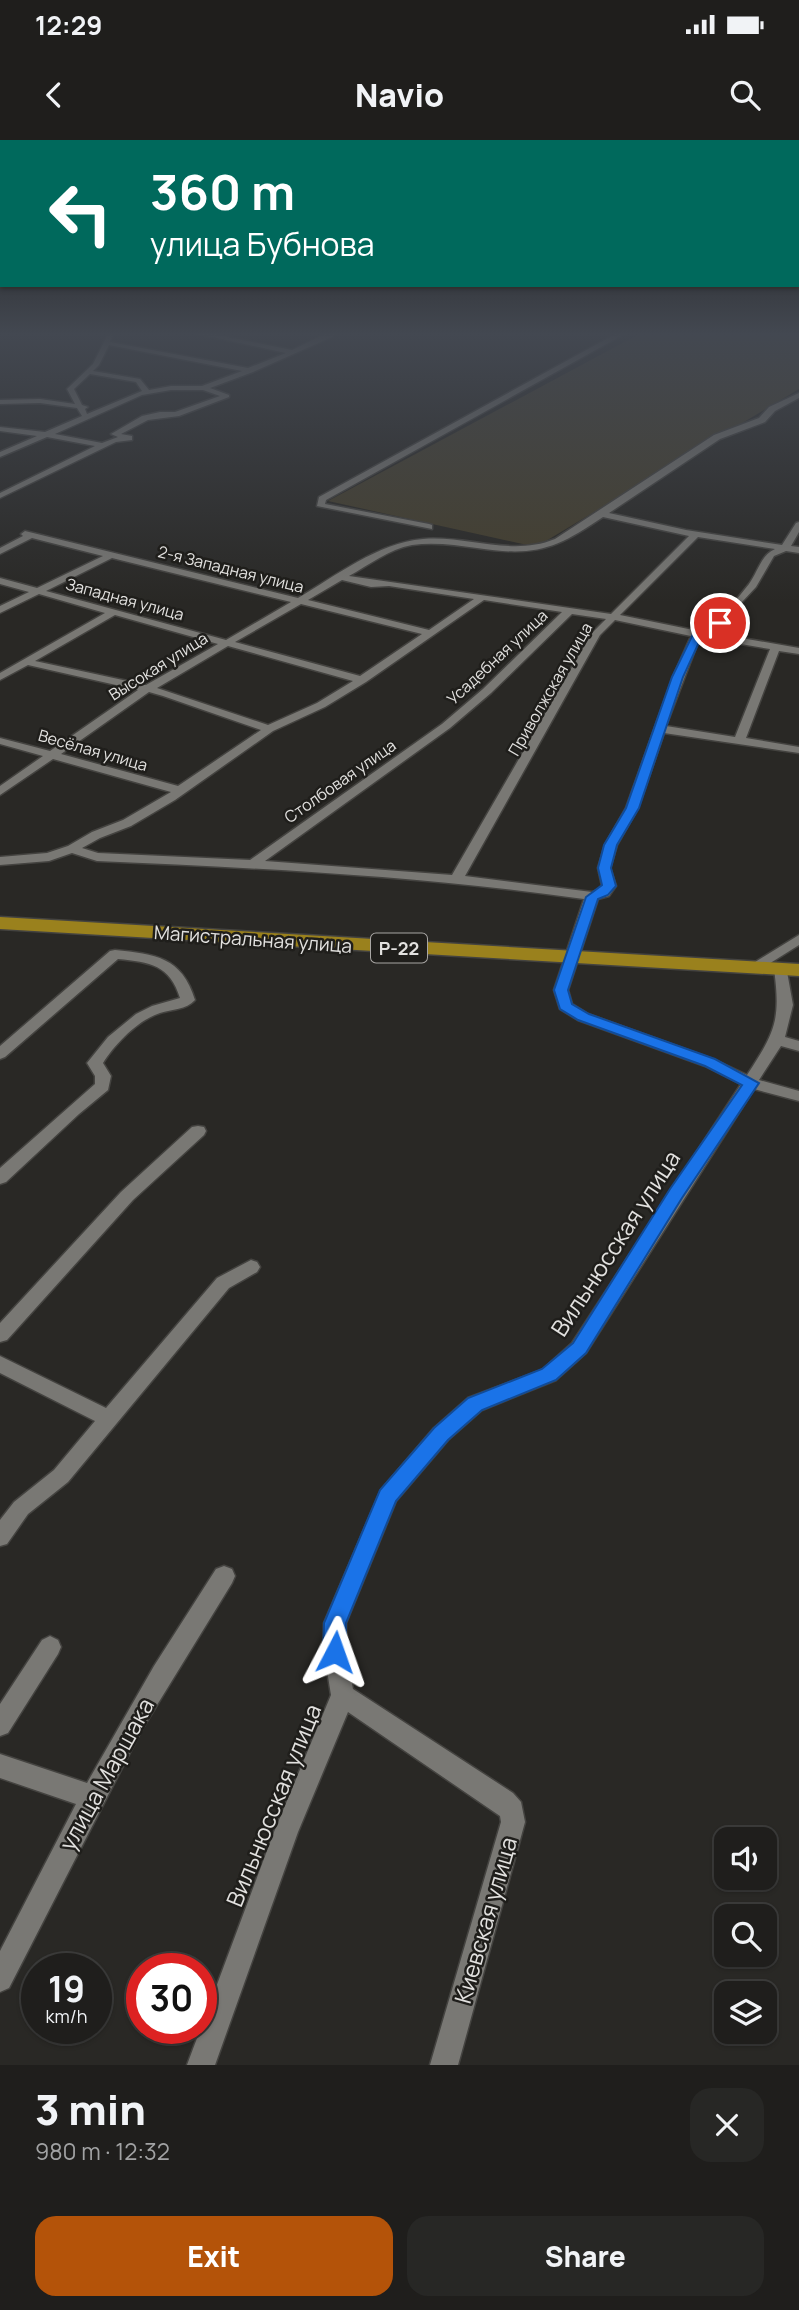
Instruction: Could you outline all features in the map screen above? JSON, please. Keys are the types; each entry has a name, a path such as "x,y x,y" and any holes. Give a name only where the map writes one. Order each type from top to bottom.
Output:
{"highway":[{"name":"Магистральная улица","path":"0,923 790,969"}],"street":[{"path":"0,456 72,422"},
{"path":"0,496 100,444 129,438 115,434 138,422"},
{"path":"429,527 321,506 322,499 462,422"},
{"path":"566,538 717,437 757,422"},
{"path":"0,429 100,444"},
{"path":"602,514 696,534 799,550"},
{"path":"609,526 643,523"},
{"path":"72,849 97,857 253,864 500,883 592,897 608,889 604,868 611,845 632,808 662,729 678,677 701,635 720,623 753,585 771,554 785,548 799,525"},
{"name":"Высокая улица","path":"0,791 147,689 390,549 413,540 521,550 537,548 595,529"},
{"name":"Приволжская улица","path":"456,880 551,718 596,634 696,534"},
{"name":"2-я Западная улица","path":"0,551 27,535 430,633"},
{"path":"0,610 111,555"},
{"path":"339,577 613,617 799,651"},
{"name":"Западная улица","path":"0,582 362,680"},
{"path":"0,861 49,857 127,823 269,729 321,705 362,680 481,598"},
{"name":"Усадебная улица","path":"446,726 487,691 569,611"},
{"path":"0,677 114,612"},
{"path":"739,741 775,648"},
{"path":"26,662 182,698 269,729"},
{"name":"Столбовая улица","path":"253,864 446,726"},
{"path":"662,729 799,750"},
{"name":"Весёлая улица","path":"0,741 178,790"},
{"path":"592,897 561,990 565,1006 583,1017 710,1062 751,1083 799,1096"},
{"path":"754,967 799,939"},
{"path":"0,1054 115,954 142,957 171,967 184,982 188,1000 176,1007 156,1009 132,1022 95,1063 103,1076 103,1086 0,1178"},
{"name":"Вильнюсская улица","path":"201,2065 286,1832 343,1695 335,1652 335,1623 388,1496 441,1434 475,1404 549,1375 579,1348 676,1193 777,1040 786,1005 790,969"},
{"path":"777,1040 799,1046"},
{"path":"0,1335 127,1196 198,1131"},
{"path":"0,1537 21,1508 61,1476 223,1283 251,1267"},
{"path":"0,1364 110,1419"},
{"name":"улица Маршака","path":"0,1979 91,1797 185,1633 224,1576"},
{"path":"0,1725 50,1647"},
{"name":"Киевская улица","path":"343,1695 504,1802 512,1811 513,1822 444,2065"},
{"path":"0,1766 91,1797"}],"shaded area":[{"path":"475,422 744,422 536,547 328,501"}],"route":[{"path":"335,1652 335,1623 388,1496 441,1434 475,1404 549,1375 579,1348 676,1193 751,1083 710,1062 583,1017 565,1006 561,990 592,897 608,889 604,868 611,845 632,808 662,729 678,677 698,634 705,635 720,623"}]}
